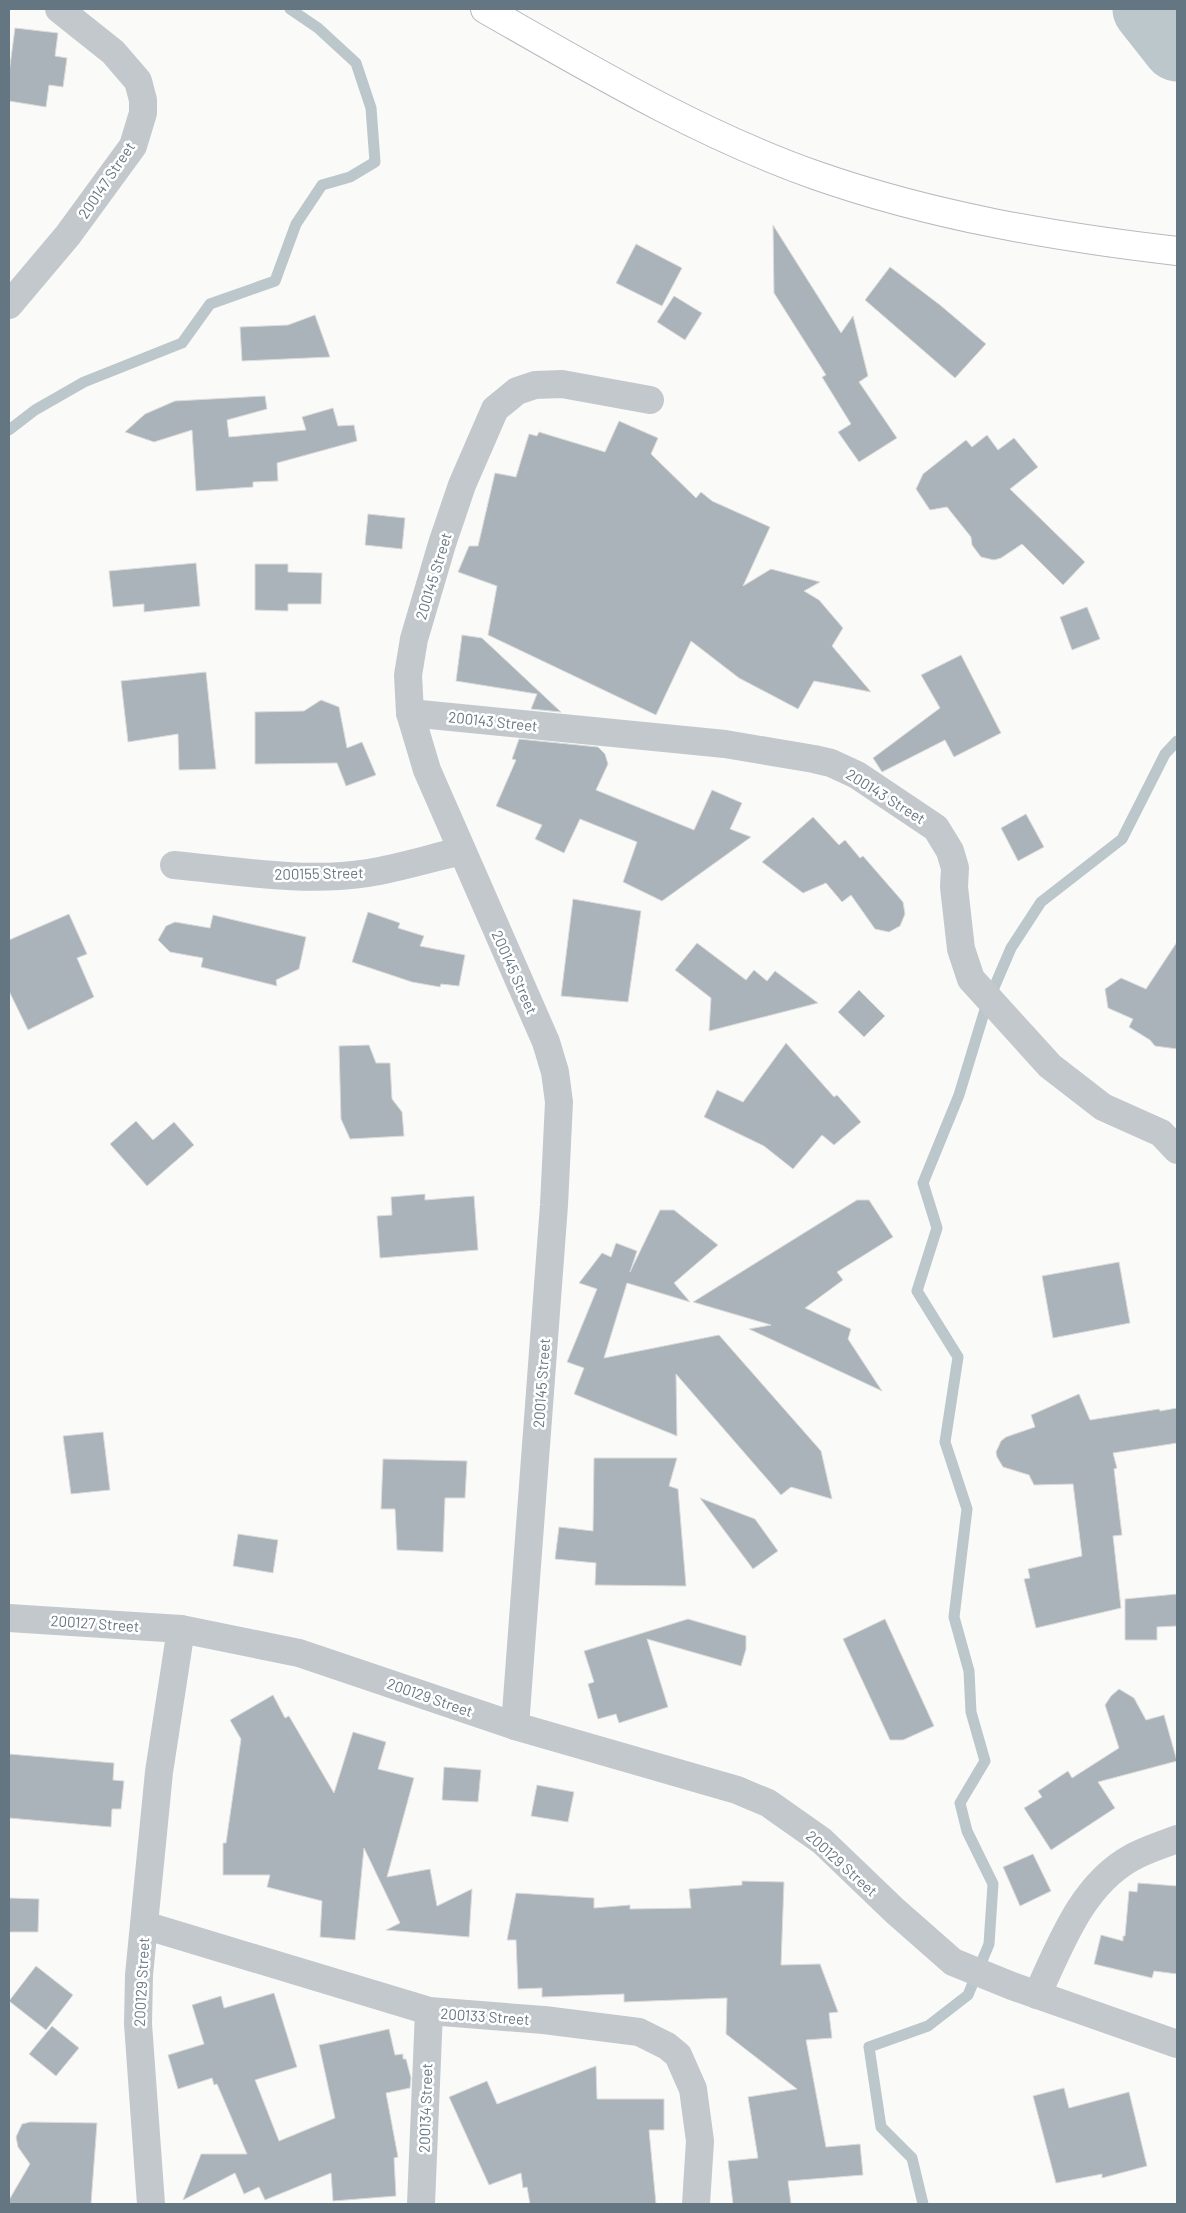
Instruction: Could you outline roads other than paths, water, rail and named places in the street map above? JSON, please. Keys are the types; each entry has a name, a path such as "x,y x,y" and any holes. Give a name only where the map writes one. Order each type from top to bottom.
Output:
{"street":[{"name":"200147 Street","path":"9,305 68,235 133,146 143,113 143,100 138,81 113,52 58,9"},
{"path":"485,9 615,82 714,133 814,174 900,202 1002,225 1119,244 1177,250"},
{"name":"200145 Street","path":"515,1726 554,1205 559,1102 546,1042 427,770 410,713 408,675 414,639 462,485 495,409 517,391 535,385 562,384 650,400"},
{"name":"200143 Street","path":"410,713 726,744 822,761 857,775 936,828 950,851 955,868 954,887 960,949 971,979 1050,1066 1103,1107 1160,1133 1177,1150"},
{"name":"200155 Street","path":"174,865 288,876 334,875 369,873 461,850"},
{"name":"200127 Street","path":"9,1618 180,1629"},
{"name":"200129 Street","path":"151,2204 138,2024 139,1975 159,1772 180,1629 299,1653 515,1726 737,1790 768,1803 822,1841 895,1911 953,1962 1012,1986 1177,2044"},
{"path":"1037,1995 1072,1923 1095,1888 1130,1859 1177,1839"},
{"name":"200133 Street","path":"144,1926 428,2011 544,2020 639,2032 666,2046 678,2055 693,2089 700,2141 696,2204"},
{"name":"200134 Street","path":"421,2204 428,2011"}],"waterway":[{"path":"9,430 35,410 84,382 182,343 210,304 275,281 296,224 322,185 350,177 375,162 371,108 356,63 318,28 290,9"},
{"path":"1147,9 1177,47"},
{"path":"993,990 1011,948 1041,902 1122,839 1165,754 1177,741"},
{"path":"923,2204 912,2158 881,2127 869,2047 928,2026 968,1995 989,1944 993,1884 967,1831 960,1803 985,1761 971,1712 969,1671 954,1617 967,1509 945,1442 958,1357 917,1291 937,1228 923,1183 959,1095 987,1003"}]}
